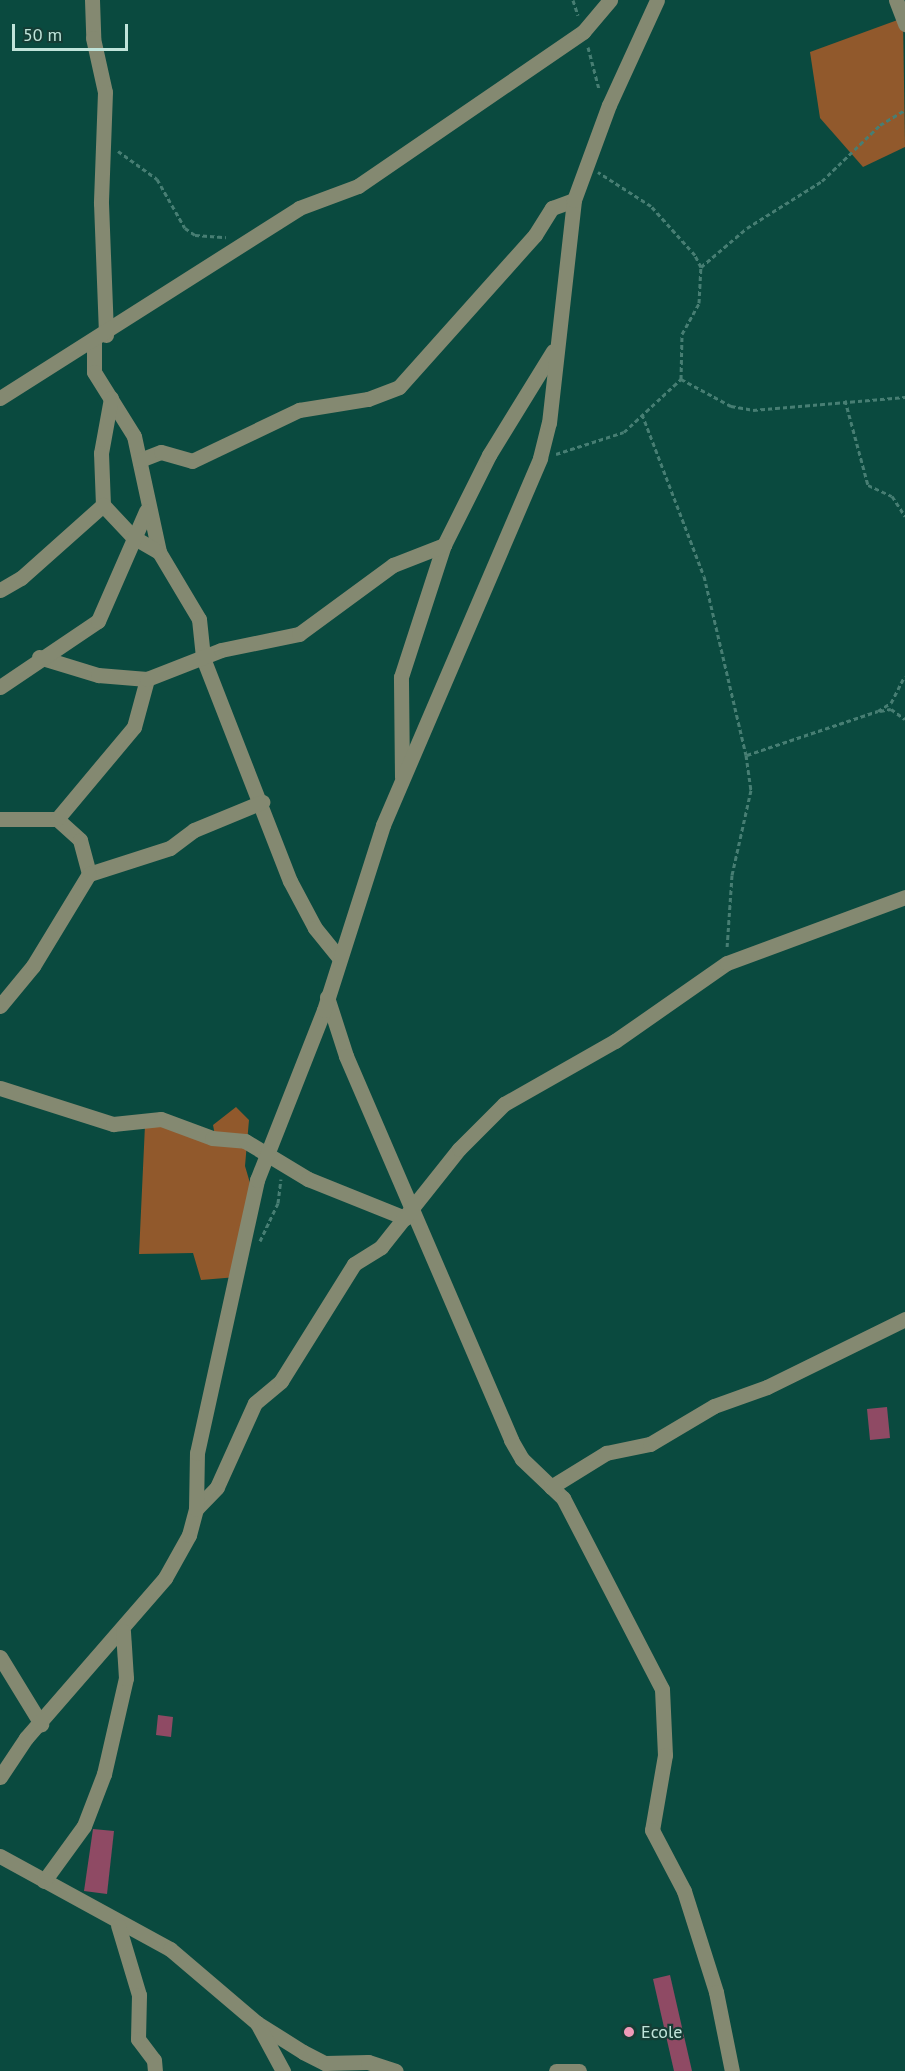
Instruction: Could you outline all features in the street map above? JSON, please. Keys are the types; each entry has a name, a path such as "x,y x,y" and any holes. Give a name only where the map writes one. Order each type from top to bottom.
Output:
{"street":[{"path":"93,0 104,123 100,338 94,372 130,428 140,460 146,511 159,552 199,619 203,658 262,802 290,881 315,928 339,958"},
{"path":"0,398 100,338 299,208 358,186 583,32 610,0"},
{"path":"196,1509 197,1453 224,1347 242,1235 267,1152 327,994 402,780 540,458 574,200 602,121 657,0"},
{"path":"896,0 905,24"},
{"path":"140,460 161,452 192,460 306,407 368,399 399,387 534,236 552,208 574,200"},
{"path":"402,780 401,677 444,545 489,455 556,347"},
{"path":"111,398 101,453 103,504 133,537 159,552"},
{"path":"0,590 21,578 103,504"},
{"path":"0,687 39,657 98,621 146,511"},
{"path":"39,657 98,675 147,679 203,658 299,634 393,565 444,545"},
{"path":"57,819 134,727 147,679"},
{"path":"0,1006 33,966 89,874 170,848 194,830 262,802"},
{"path":"0,819 57,819 80,840 89,874"},
{"path":"0,1777 41,1724 123,1631 165,1578 196,1509 217,1487 255,1403 281,1381 354,1264 381,1247 414,1205 504,1104 625,1035 727,963 905,897"},
{"path":"327,994 346,1056 414,1205 511,1440 576,1520 663,1689 665,1755 652,1830 684,1891 716,1992 732,2071"},
{"path":"0,1088 103,1121 161,1119 267,1152 282,1163 405,1218"},
{"path":"551,1487 606,1453 650,1444 714,1406 767,1387 905,1319"},
{"path":"44,1881 84,1826 104,1774 126,1678 123,1631"},
{"path":"0,1657 41,1724"},
{"path":"0,1856 118,1925 170,1949 257,2023 325,2063 368,2062 396,2071"},
{"path":"118,1925 139,1995 138,2039 154,2060 155,2071"},
{"path":"257,2023 284,2071"},
{"path":"556,2071 579,2071"}],"path":[{"path":"573,0 597,76 602,121"},
{"path":"701,267 747,228 822,181 879,125 905,110"},
{"path":"104,123 112,146 146,168 172,198 185,228 195,235 253,239"},
{"path":"540,458 611,440 681,379 682,334 699,303 701,267 651,206 605,180 587,159"},
{"path":"681,379 731,406 753,410 845,400 905,397"},
{"path":"845,400 868,485 892,496 905,516"},
{"path":"642,414 704,576 746,755 751,790 732,875 727,963"},
{"path":"878,711 891,703 905,676"},
{"path":"746,755 878,711 891,709 905,719"},
{"path":"257,1248 278,1203 282,1163"}],"shaded area":[{"path":"903,18 905,147 863,167 820,118 810,52"},
{"path":"236,1107 249,1120 245,1166 250,1183 237,1277 201,1280 193,1253 139,1254 145,1125 161,1123 216,1141 213,1125"}],"building":[{"path":"887,1407 890,1438 870,1440 867,1409"},
{"path":"158,1715 173,1717 171,1737 156,1735"},
{"path":"93,1829 114,1831 107,1894 84,1891"},
{"path":"670,1975 692,2071 674,2071 653,1979"}],"place":[{"name":"Ecole","path":"629,2032"}]}
